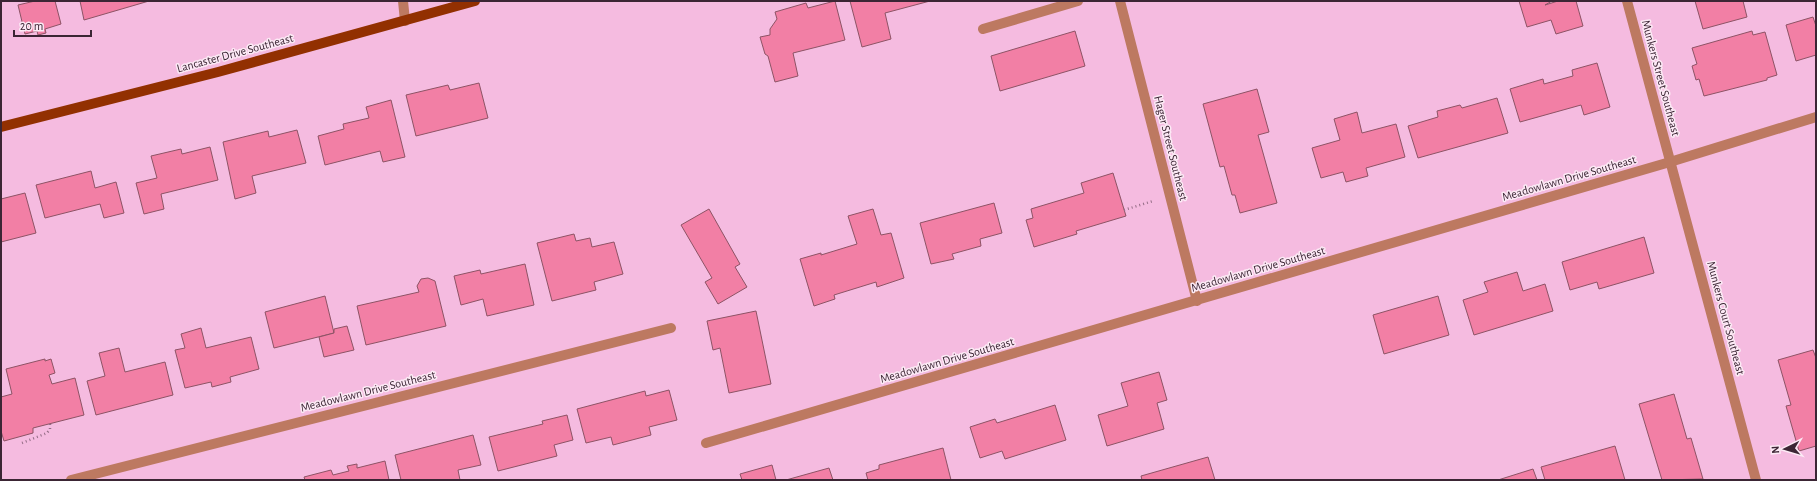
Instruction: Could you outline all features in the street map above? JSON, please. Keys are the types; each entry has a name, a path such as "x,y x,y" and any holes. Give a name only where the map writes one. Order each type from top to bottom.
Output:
{"main road":[{"name":"Lancaster Drive Southeast","path":"1,127 218,72 475,1"}],"street":[{"path":"403,1 405,21"},
{"path":"983,29 1078,1"},
{"name":"Hager Street Southeast","path":"1120,1 1197,301"},
{"name":"Munkers Street Southeast","path":"1627,1 1670,162"},
{"name":"Meadowlawn Drive Southeast","path":"706,443 1197,301 1670,162 1816,117"},
{"name":"Munkers Court Southeast","path":"1670,162 1756,480"},
{"name":"Meadowlawn Drive Southeast","path":"71,480 671,328"}],"path":[{"path":"1124,210 1170,196"},
{"path":"22,443 49,431 50,424"}],"building":[{"path":"35,1 55,1 61,24 45,29 46,33 38,35 37,31 25,34 18,5"},
{"path":"80,1 149,1 84,20"},
{"path":"835,1 845,40 793,53 798,76 775,82 768,56 765,54 760,37 770,35 770,29 777,19 775,12 806,3 808,8"},
{"path":"850,1 930,1 885,13 891,39 862,47"},
{"path":"1519,1 1552,1 1545,5 1558,1 1576,1 1583,26 1556,34 1551,20 1527,27"},
{"path":"1695,1 1743,1 1747,17 1703,29"},
{"path":"1813,17 1816,26 1816,55 1796,61 1786,25"},
{"path":"1075,31 1085,66 1000,91 991,56"},
{"path":"1752,31 1753,35 1765,32 1777,75 1767,78 1767,80 1704,96 1699,79 1696,80 1692,66 1697,64 1692,48"},
{"path":"1597,63 1610,107 1584,115 1581,105 1520,122 1510,89 1543,79 1544,84 1573,76 1572,70"},
{"path":"479,83 488,118 416,136 406,95 448,85 450,90"},
{"path":"1257,89 1269,132 1258,135 1277,203 1240,213 1235,195 1232,195 1224,166 1220,167 1203,104"},
{"path":"1497,98 1508,133 1418,158 1408,126 1438,117 1437,111 1460,105 1462,108"},
{"path":"391,100 405,157 383,162 380,151 325,165 318,136 344,129 343,124 369,118 366,107"},
{"path":"1357,112 1362,133 1396,124 1405,157 1366,168 1368,176 1346,182 1343,172 1321,178 1312,148 1340,140 1334,119"},
{"path":"297,130 306,163 252,176 256,193 235,199 223,142 268,131 269,137"},
{"path":"210,147 218,180 161,194 164,209 144,214 136,183 157,178 151,156 181,149 182,154"},
{"path":"91,171 95,188 116,182 124,213 104,218 100,204 45,218 36,185"},
{"path":"1113,173 1126,216 1076,231 1077,234 1034,247 1026,220 1033,218 1031,209 1084,193 1081,183"},
{"path":"25,193 36,233 1,242 1,199"},
{"path":"994,203 1002,233 980,239 981,246 952,254 954,259 931,264 920,223"},
{"path":"709,209 740,264 735,267 747,287 718,304 705,282 712,278 681,225"},
{"path":"873,209 881,235 891,233 904,278 877,287 876,282 834,295 835,299 814,306 800,259 821,253 821,255 857,244 848,216"},
{"path":"574,234 576,241 590,238 592,247 614,242 623,274 594,282 596,290 552,301 537,243"},
{"path":"1644,237 1654,273 1599,289 1597,282 1570,290 1562,262"},
{"path":"525,264 534,305 487,316 483,299 461,305 454,276 480,270 481,274"},
{"path":"1517,272 1523,291 1545,284 1553,311 1474,335 1463,300 1488,292 1484,282"},
{"path":"428,278 435,281 446,326 366,345 357,306 419,292 417,286 421,279"},
{"path":"325,296 334,333 274,348 265,312"},
{"path":"1438,296 1449,335 1384,354 1373,315"},
{"path":"756,311 771,384 729,393 720,348 713,350 707,321"},
{"path":"347,326 354,350 324,357 319,337 334,333 334,329"},
{"path":"201,328 206,348 251,337 259,369 230,377 231,382 212,387 211,382 185,388 175,350 185,348 181,334"},
{"path":"119,348 125,372 165,362 173,395 96,415 87,381 105,376 99,353"},
{"path":"1813,350 1816,358 1816,446 1799,451 1786,406 1791,405 1778,360"},
{"path":"45,359 45,361 51,359 55,373 49,375 52,384 75,378 84,415 33,428 33,433 4,441 1,431 1,397 12,394 6,369"},
{"path":"1159,372 1167,400 1157,403 1164,429 1107,446 1098,415 1128,406 1121,383"},
{"path":"669,390 677,420 649,427 651,435 613,445 611,437 586,443 577,409 645,391 646,396"},
{"path":"1674,394 1687,439 1691,438 1703,479 1662,480 1639,404"},
{"path":"1055,405 1066,440 1005,459 1002,451 980,458 970,427 995,419 997,423"},
{"path":"567,415 573,440 554,445 557,456 498,471 489,437 543,424 542,421"},
{"path":"473,435 481,465 458,470 460,480 401,480 395,455"},
{"path":"1615,446 1625,480 1545,480 1541,467"},
{"path":"943,448 951,480 868,480 866,473 879,469 879,465"},
{"path":"1208,457 1215,480 1142,480 1141,476"},
{"path":"385,461 389,480 305,480 304,477 331,470 333,475 349,471 347,466 357,464 357,468"},
{"path":"772,465 776,480 742,480 740,474"},
{"path":"829,468 833,480 786,480"},
{"path":"1533,469 1537,480 1498,480"}]}
